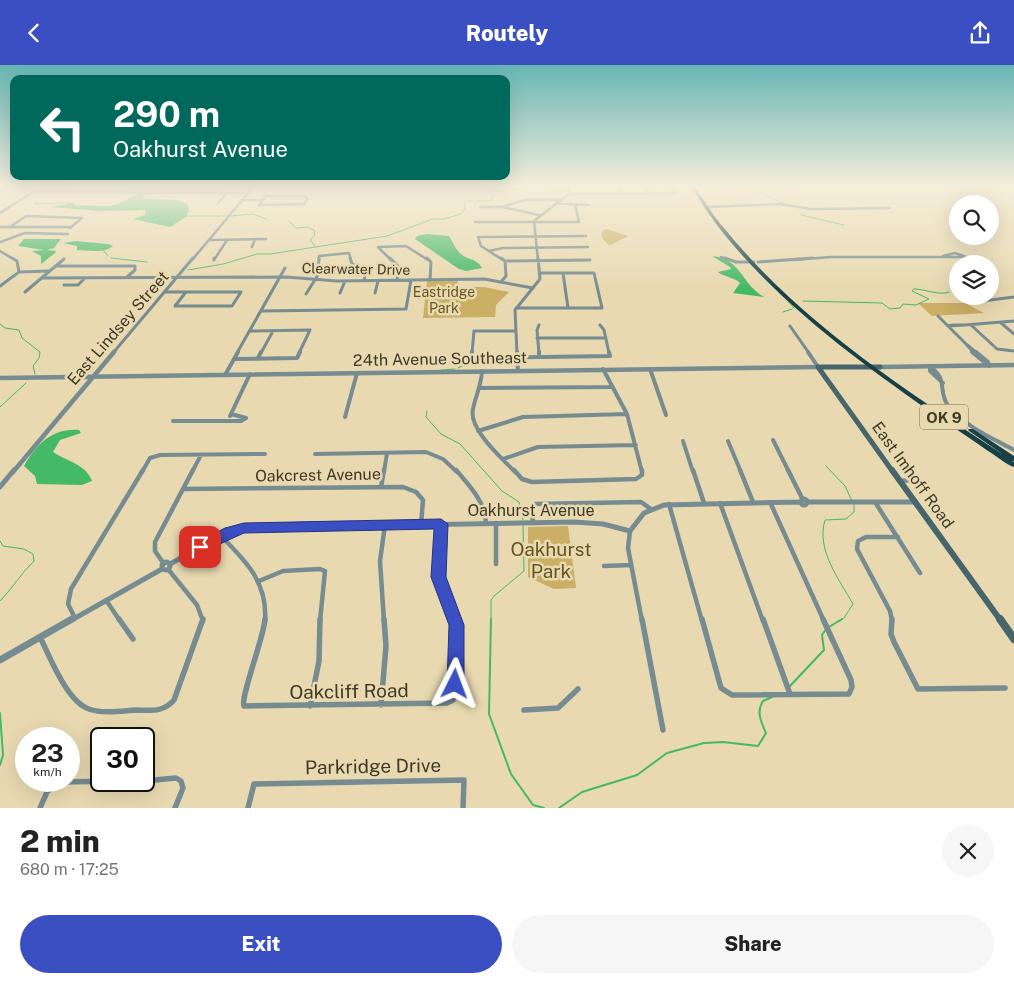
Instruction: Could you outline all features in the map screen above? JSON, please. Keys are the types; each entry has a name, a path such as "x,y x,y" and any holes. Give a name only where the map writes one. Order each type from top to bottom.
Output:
{"highway":[{"name":"OK 9","path":"717,220 722,228 756,262 816,316 879,367 1014,465"},
{"name":"OK 9","path":"879,367 1014,459"}],"main road":[{"name":"24th Avenue Southeast","path":"818,367 879,367"},
{"name":"East Imhoff Road","path":"818,367 1014,639"}],"street":[{"path":"10,227 21,220"},
{"path":"63,233 80,220"},
{"name":"East Lindsey Street","path":"0,487 225,220"},
{"path":"518,371 516,308 539,280 540,273 534,223 536,220"},
{"path":"474,222 580,222 579,220"},
{"path":"0,227 72,227"},
{"path":"1,240 24,233 68,234"},
{"path":"586,236 478,237 479,245 505,261 590,260"},
{"path":"252,247 255,239"},
{"path":"208,240 266,239"},
{"path":"214,260 212,259 227,240"},
{"path":"397,280 399,267 378,247 398,244 409,246 431,262 430,280"},
{"path":"489,251 501,248 588,247"},
{"path":"0,251 17,261 20,268 19,272"},
{"path":"306,294 318,275 319,256 349,253 352,264 366,270 364,281"},
{"path":"721,257 736,262 756,262 846,256 966,257 958,253 943,256"},
{"path":"26,292 64,259"},
{"path":"501,282 506,276 505,261"},
{"path":"57,266 134,266 135,270 127,278"},
{"path":"225,375 285,268"},
{"path":"0,286 19,272 50,271"},
{"path":"516,308 602,308 594,273 540,273"},
{"path":"563,273 568,308"},
{"name":"Clearwater Drive","path":"42,278 281,277 345,281 484,279 533,288"},
{"path":"71,278 64,285 78,285 85,278"},
{"path":"262,311 406,309 411,280"},
{"path":"340,293 345,281"},
{"path":"375,293 378,281"},
{"path":"166,292 186,292 241,292 232,305 175,306 186,292"},
{"path":"999,299 1014,297"},
{"path":"938,316 989,366"},
{"path":"948,326 1014,321"},
{"path":"1000,322 1014,334"},
{"path":"539,325 536,330 539,357"},
{"path":"516,331 474,331 472,358 610,356 606,338 600,325"},
{"path":"971,325 997,349 1014,351"},
{"name":"East Imhoff Road","path":"790,326 818,367"},
{"path":"234,359 297,358 310,330 250,331"},
{"path":"258,358 273,331"},
{"path":"537,338 606,338"},
{"name":"24th Avenue Southeast","path":"879,367 1014,365"},
{"name":"24th Avenue Southeast","path":"879,367 989,366"},
{"name":"24th Avenue Southeast","path":"0,378 818,367"},
{"path":"930,367 930,371 943,383 944,398 952,409 1014,450"},
{"path":"482,371 481,389 472,413 478,431 522,479 529,482 634,480 643,473 636,445 627,415 610,387 604,369"},
{"path":"650,369 666,415"},
{"path":"345,417 357,373"},
{"path":"228,421 250,374"},
{"path":"481,389 610,387"},
{"path":"173,421 241,421 246,418 231,414"},
{"path":"478,431 519,417 627,415"},
{"path":"683,441 704,503"},
{"path":"728,441 754,503"},
{"path":"773,441 803,501"},
{"path":"503,459 538,447 636,445"},
{"path":"381,487 388,453"},
{"path":"315,454 430,453 444,458 483,505 486,512 486,523"},
{"path":"75,618 68,604 71,589 150,458 160,455 266,454"},
{"path":"40,637 74,698 82,707 94,711 156,711 172,703 203,620 197,605 155,551 154,544 201,455"},
{"path":"899,481 914,480"},
{"name":"Oakcrest Avenue","path":"183,489 406,487 418,494 423,503 421,525"},
{"path":"663,730 627,544 630,531 640,515 651,509 669,504 803,501 914,502"},
{"path":"669,504 721,687 730,694 849,694 852,690 852,684 770,502"},
{"path":"875,502 920,573"},
{"path":"533,523 532,507 534,504 641,503 651,509"},
{"path":"720,503 789,693"},
{"path":"496,523 496,564"},
{"name":"Oakhurst Avenue","path":"0,660 233,530 250,527 590,523 630,531"},
{"path":"441,524 438,577 455,619 457,633 454,699"},
{"path":"381,705 386,646 380,561 385,525"},
{"path":"221,536 259,581 266,606 266,620 243,696 242,702 244,706"},
{"path":"898,537 866,537 858,541 856,549 890,611 894,643 918,689 1005,688"},
{"path":"604,565 631,565"},
{"path":"259,581 288,570 320,569 326,573 321,597 318,668 310,706"},
{"path":"106,600 132,639"},
{"path":"524,710 556,709 561,706 566,695 578,689"},
{"name":"Oakcliff Road","path":"244,706 448,703 454,699"},
{"path":"155,780 176,778 181,781 183,788 175,808"},
{"name":"Parkridge Drive","path":"248,808 254,784 464,779 463,808"},
{"path":"40,808 47,792 60,782 90,782"}],"green space":[{"path":"607,229 629,236 610,245 604,241 601,235 603,230"},
{"name":"Eastridge Park","path":"427,281 458,281 457,287 484,287 509,292 496,305 495,317 423,318"},
{"path":"918,303 969,305 984,313 932,316"},
{"name":"Oakhurst Park","path":"568,526 576,588 554,589 528,577 528,527"}],"shaded area":[{"path":"136,220 181,220 170,227"},
{"path":"427,234 449,236 462,255 476,261 482,268 466,271 459,269 415,239 417,236"},
{"path":"24,239 61,239 54,248 47,250 56,251 55,253 41,264 41,256 32,251 44,250 18,246"},
{"path":"75,241 113,246 101,251 91,251 77,250 77,246 63,243"},
{"path":"712,256 729,261 756,292 764,297 733,293 740,283 718,272 731,269"},
{"path":"69,430 79,430 81,433 60,440 53,452 80,467 89,475 92,481 82,485 37,484 35,476 24,466 34,451 53,435"}],"waterway":[{"path":"188,270 223,264 257,254 270,254 387,236 431,220"},
{"path":"821,220 844,225"},
{"path":"289,221 296,228 307,227 314,230 315,235 310,240 315,246"},
{"path":"103,250 108,256"},
{"path":"111,258 147,262"},
{"path":"803,301 882,303 890,309 900,308 903,304 916,305 929,299 912,291 914,289 941,293 949,292"},
{"path":"787,300 794,308"},
{"path":"783,312 792,309"},
{"path":"0,324 5,328 19,330 22,338 40,352 39,358 33,366 35,374"},
{"path":"458,368 462,366"},
{"path":"441,370 455,369"},
{"path":"0,407 26,383"},
{"path":"427,411 426,417 441,434 460,444 502,491 519,502 523,520"},
{"path":"826,466 845,486 852,501"},
{"path":"840,621 853,604 830,564 826,553 823,531 825,520 846,519 854,512 854,504"},
{"path":"491,619 491,600 524,571 523,524"},
{"path":"0,541 3,546 24,549 33,554 34,561 0,601"},
{"path":"491,619 489,714 511,774 533,805 544,808"},
{"path":"829,627 842,619"},
{"path":"790,686 824,650 822,635 826,629"},
{"path":"559,808 582,792 637,775 667,753 704,743 723,742 758,746 766,733 760,717 761,705 763,701 772,697"},
{"path":"0,713 3,755 0,765"}],"route":[{"path":"200,547 233,530 250,527 441,524 438,577 456,625 455,684"}]}
